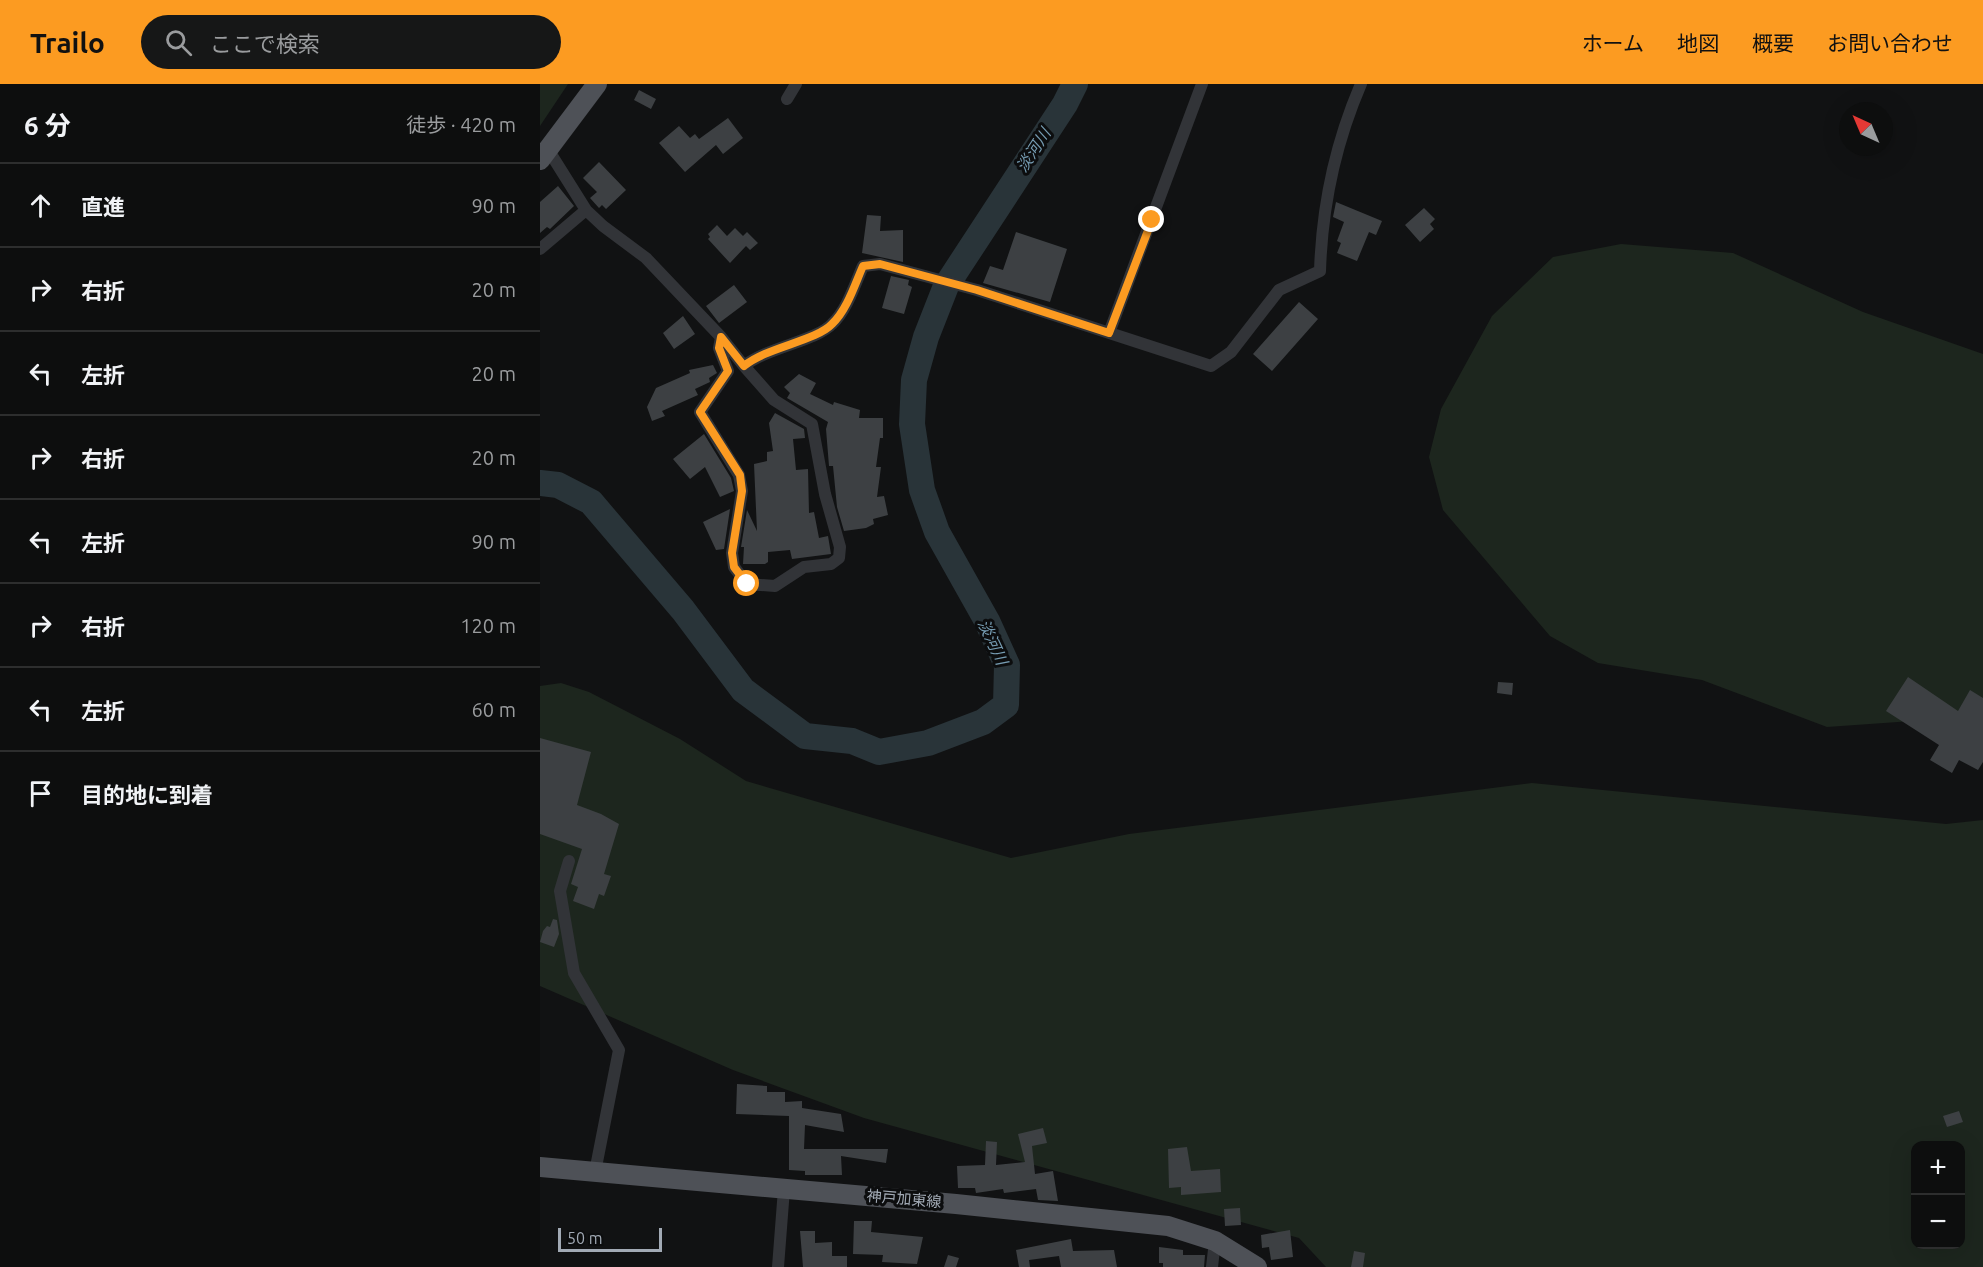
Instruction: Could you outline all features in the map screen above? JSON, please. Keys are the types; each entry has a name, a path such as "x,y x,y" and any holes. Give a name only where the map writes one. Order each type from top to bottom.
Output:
{"main road":[{"path":"545,155 597,84"},
{"name":"神戸加東線","path":"540,1167 1168,1226 1215,1241 1257,1267"}],"street":[{"path":"787,99 796,84"},
{"path":"1109,333 1202,84"},
{"path":"744,366 755,357 822,331 833,324 863,266 880,264 977,290 1211,366 1230,352 1279,290 1320,271 1321,230 1344,123 1361,84"},
{"path":"545,155 586,210 603,226 646,258 721,337 774,400 812,424 825,494 840,547 839,558 831,564 804,567 775,586 747,584 734,567 732,553 742,491 740,475 700,412 728,371 719,348 721,337"},
{"path":"540,249 586,210"},
{"path":"569,861 560,891 574,973 619,1050 595,1172"},
{"path":"778,1267 784,1189"},
{"path":"1212,1267 1215,1241"}],"shaded area":[{"path":"540,84 568,84 540,126"},
{"path":"1621,244 1733,253 1863,312 1983,354 1983,716 1827,727 1702,680 1598,663 1550,636 1443,510 1429,457 1441,409 1492,316 1553,257"},
{"path":"561,683 589,692 680,739 746,781 1011,858 1129,834 1532,783 1946,824 1983,820 1983,1267 1326,1267 1299,1238 864,1118 733,1070 540,986 540,686"}],"building":[{"path":"639,90 656,99 651,109 634,100"},
{"path":"728,118 743,138 723,154 716,145 685,172 659,143 679,126 690,138 695,134 699,139"},
{"path":"599,162 626,190 606,209 602,205 599,208 590,198 597,192 583,178"},
{"path":"558,186 574,206 550,229 547,227 540,233 540,202"},
{"path":"1336,202 1382,221 1376,235 1369,232 1357,261 1337,253 1341,243 1337,241 1344,222 1333,217"},
{"path":"1424,208 1435,219 1430,224 1434,229 1420,242 1405,225"},
{"path":"867,215 881,216 880,231 903,230 903,262 862,253"},
{"path":"717,225 727,236 735,228 743,236 747,232 758,243 750,250 746,246 730,263 708,239 710,237 708,234"},
{"path":"1016,232 1067,249 1050,302 983,283 990,266 1003,270"},
{"path":"891,276 909,280 908,285 912,287 904,314 882,308"},
{"path":"734,285 747,302 719,323 706,306"},
{"path":"1299,302 1318,319 1272,371 1253,354"},
{"path":"683,316 695,334 674,349 663,333"},
{"path":"713,365 717,373 709,378 710,382 695,389 698,395 662,411 665,416 652,421 647,407 656,388 690,373 689,370"},
{"path":"799,374 816,383 810,394 833,405 834,402 860,410 859,418 883,418 883,438 880,438 876,467 881,467 877,497 884,496 888,515 873,519 874,524 866,528 844,531 837,507 833,466 829,466 826,429 828,422 787,398 790,393 784,387"},
{"path":"775,413 804,429 805,438 793,439 796,470 808,469 809,513 814,512 819,538 828,536 831,554 792,559 790,550 768,552 768,562 765,564 743,564 744,547 741,547 747,510 757,531 754,464 767,461 767,452 773,451 769,423"},
{"path":"704,434 731,478 734,491 720,497 705,467 690,479 673,459"},
{"path":"730,509 724,549 716,550 703,522"},
{"path":"1908,677 1958,711 1970,690 1983,698 1983,762 1978,770 1959,760 1952,773 1930,760 1939,745 1886,711"},
{"path":"1498,682 1513,683 1512,695 1497,693"},
{"path":"540,738 591,752 577,805 619,824 604,874 611,876 604,896 599,894 594,909 573,901 578,887 571,884 582,849 540,834"},
{"path":"553,919 557,920 559,934 554,947 540,942 543,931 547,926 550,927"},
{"path":"737,1084 767,1086 767,1092 785,1092 785,1102 802,1101 802,1108 841,1114 844,1132 805,1125 804,1149 888,1149 886,1163 841,1156 842,1175 805,1175 805,1171 789,1170 789,1116 736,1114"},
{"path":"1959,1111 1963,1122 1947,1127 1943,1116"},
{"path":"1043,1128 1047,1143 1032,1146 1035,1174 1053,1171 1058,1201 1038,1200 1036,1189 1004,1193 1003,1189 976,1193 975,1188 958,1188 957,1166 985,1165 986,1141 997,1142 996,1165 1025,1162 1018,1134"},
{"path":"1187,1147 1191,1171 1220,1169 1221,1192 1181,1195 1181,1187 1169,1188 1168,1149"},
{"path":"1240,1208 1241,1225 1225,1226 1224,1209"},
{"path":"854,1221 872,1221 871,1232 923,1237 917,1264 882,1262 883,1255 853,1254"},
{"path":"1290,1230 1293,1257 1271,1260 1269,1247 1262,1248 1261,1235"},
{"path":"800,1231 815,1231 815,1243 832,1242 832,1256 847,1256 847,1267 803,1267"},
{"path":"1071,1239 1073,1251 1114,1250 1117,1267 1061,1267 1059,1256 1029,1260 1030,1267 1019,1267 1016,1250"},
{"path":"1159,1247 1183,1250 1183,1255 1205,1255 1204,1267 1163,1267 1163,1263 1159,1263"},
{"path":"1354,1251 1365,1253 1363,1267 1351,1267"},
{"path":"948,1255 959,1258 956,1267 944,1267"}],"waterway":[{"name":"淡河川","path":"540,483 558,485 591,502 683,610 743,690 805,736 852,741 879,752 928,743 983,722 1006,705 1007,665 987,621 937,532 922,490 912,424 914,380 926,337 946,286 1065,104 1075,84"}],"route":[{"path":"747,584 734,567 732,553 742,491 740,475 700,412 728,371 719,348 721,337 744,366 755,357 822,331 833,324 863,266 880,264 977,290 1109,333 1152,220"}]}
